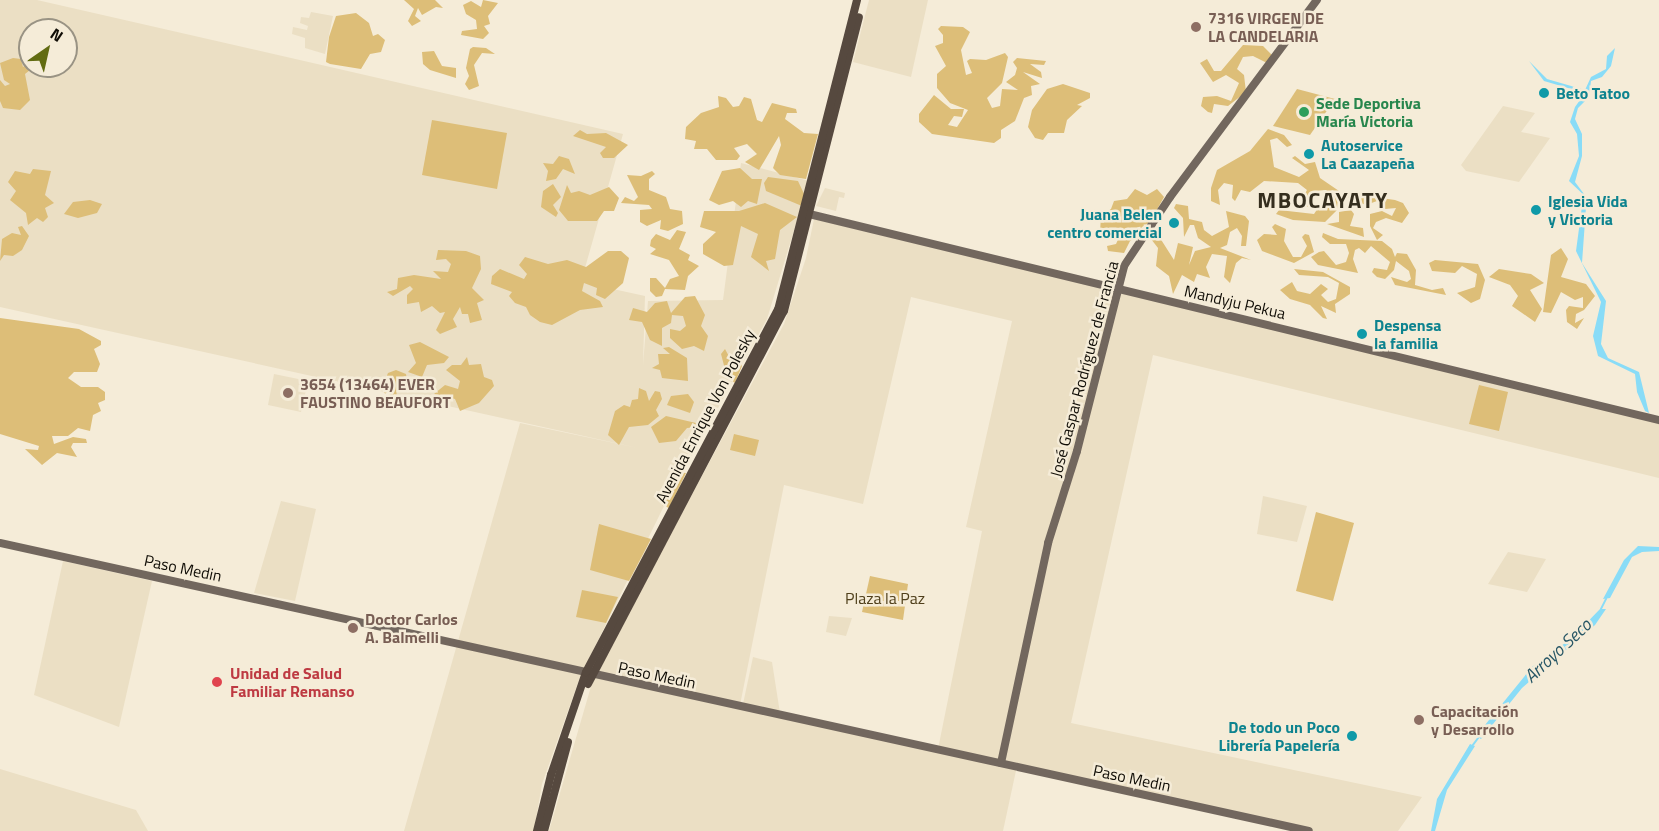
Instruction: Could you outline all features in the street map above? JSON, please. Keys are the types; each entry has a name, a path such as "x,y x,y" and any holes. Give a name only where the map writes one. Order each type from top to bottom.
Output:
{"main road":[{"name":"Avenida Enrique Von Polesky","path":"807,213 857,0"},
{"name":"Avenida Enrique Von Polesky","path":"537,831 589,673 780,319 863,0"},
{"name":"Avenida Enrique Von Polesky","path":"544,831 557,765"}],"street":[{"name":"José Gaspar Rodríguez de Francia","path":"1001,763 1048,543 1077,451 1118,289 1128,259 1317,0"},
{"name":"Mandyju Pekua","path":"807,213 1657,419"},
{"name":"Paso Medin","path":"0,543 1310,831"}],"shaded area":[{"path":"0,0 37,0 623,134 581,282 645,296 643,365 648,301 723,300 741,163 809,181 767,319 662,510 580,677 542,784 534,831 404,831 520,423 638,448 0,307"},
{"path":"869,0 928,0 911,77 853,62"},
{"path":"311,12 333,16 325,54 305,48 305,38 292,34 293,27 307,30 308,26 300,23 301,17 309,18"},
{"path":"1503,106 1535,113 1521,132 1550,138 1519,182 1466,171 1461,165"},
{"path":"825,188 845,193 844,198 839,197 836,211 816,206"},
{"path":"814,219 1659,422 1659,478 1153,355 1071,723 1422,797 1398,831 1307,831 1017,766 1003,831 549,831 594,676 784,324 806,258","holes":["911,297 1012,321 966,527 982,531 938,749 740,705 784,485 863,504"]},
{"name":"3654 (13464) EVER FAUSTINO BEAUFORT","path":"274,374 308,381 301,412 268,405"},
{"path":"1263,496 1307,506 1297,542 1257,534"},
{"path":"281,501 316,509 295,601 254,593"},
{"path":"1508,552 1546,559 1527,592 1488,584"},
{"path":"63,561 152,581 119,727 34,695"},
{"path":"829,616 852,618 846,636 826,632"},
{"path":"753,657 772,662 780,713 743,704"},
{"path":"0,769 136,810 148,831 0,831"}],"green space":[{"path":"404,0 435,0 443,8 436,7 422,15 418,8 415,16 421,21 412,26 408,21 414,9"},
{"path":"483,0 498,3 488,16 490,24 484,26 489,33 483,39 461,35 462,31 477,29 476,20 466,14 463,5 471,1 481,7"},
{"path":"356,13 369,23 373,36 378,34 385,40 381,52 370,54 361,69 326,62 329,37 336,16"},
{"path":"941,26 963,27 970,32 961,50 966,75 972,73 967,61 970,59 986,60 1005,53 1008,57 1002,83 987,98 992,108 1000,106 1002,89 1018,90 1006,82 1015,75 1017,68 1013,62 1017,58 1046,61 1044,65 1030,64 1041,72 1042,78 1023,72 1040,84 1031,86 1032,95 1024,98 1015,121 1001,130 1001,138 994,143 932,134 919,122 919,114 934,95 951,109 964,109 962,117 954,116 948,125 957,127 968,110 950,103 937,88 937,74 946,66 935,46 943,43 943,35 938,29"},
{"path":"1243,45 1263,46 1273,56 1267,63 1253,56 1243,57 1237,69 1244,75 1246,92 1228,106 1214,104 1212,113 1208,112 1201,106 1203,97 1217,96 1231,101 1239,83 1226,75 1213,82 1200,63 1207,59 1214,71 1221,71"},
{"path":"473,47 486,48 495,54 482,53 474,65 479,86 469,90 465,84 469,76 466,68 470,49"},
{"path":"434,51 442,66 456,68 456,78 430,70 423,64 422,52"},
{"path":"18,59 18,78 26,78 30,100 20,110 3,108 0,101 0,80 5,86 10,84 4,80 0,63"},
{"path":"1063,84 1090,93 1090,98 1077,105 1082,106 1067,120 1064,133 1048,133 1043,140 1035,138 1028,127 1032,110 1047,89"},
{"name":"Sede Deportiva María Victoria","path":"1297,89 1335,99 1310,135 1273,126"},
{"path":"718,96 726,98 733,107 739,106 744,97 751,99 757,120 762,122 772,103 796,109 797,113 787,113 785,119 804,133 818,134 806,179 780,175 773,168 781,145 779,136 759,170 745,162 757,154 747,144 734,148 740,156 737,160 716,160 707,149 694,149 696,141 685,139 686,127 701,113 719,107"},
{"path":"432,120 507,133 497,189 422,175"},
{"path":"1268,129 1284,135 1292,145 1287,147 1277,138 1270,140 1274,167 1299,177 1309,170 1292,158 1295,156 1305,164 1315,162 1320,178 1339,191 1337,210 1325,222 1293,220 1276,214 1279,210 1314,214 1320,205 1329,207 1335,198 1326,190 1313,191 1310,206 1306,207 1301,200 1307,190 1298,183 1264,181 1250,192 1241,190 1235,201 1232,198 1233,185 1224,183 1218,190 1220,205 1211,201 1211,188 1217,170 1250,151"},
{"path":"580,130 587,134 606,133 628,145 614,158 603,158 600,153 606,147 573,136"},
{"path":"559,156 569,159 575,174 563,169 556,179 546,181 548,171 543,163 553,164"},
{"path":"740,168 752,179 762,179 757,204 748,201 741,207 733,201 719,205 709,200 722,171"},
{"path":"33,169 51,171 45,195 54,203 45,208 48,217 43,222 37,218 28,225 26,213 10,200 16,191 8,182 15,171 30,174"},
{"path":"652,171 655,174 649,179 649,190 666,197 670,209 682,211 683,224 668,231 660,229 661,220 647,226 640,222 640,210 652,209 649,205 621,203 625,197 634,201 638,197 627,175 641,176"},
{"path":"768,177 798,181 805,196 802,206 766,191 764,183"},
{"path":"553,184 561,197 553,205 558,213 556,217 541,207 543,191"},
{"path":"567,185 571,193 579,191 590,195 609,187 619,198 614,211 604,211 597,221 568,221 559,210"},
{"path":"1135,189 1147,195 1157,189 1164,197 1150,222 1142,227 1141,235 1130,241 1124,253 1108,251 1107,246 1116,244 1121,233 1109,229 1100,232 1101,216 1111,209 1114,201 1127,199"},
{"path":"1346,193 1395,200 1403,203 1409,213 1402,223 1386,218 1376,222 1373,228 1383,235 1377,240 1370,226 1370,214 1382,211 1392,216 1396,208 1385,209 1377,201 1366,205 1348,198"},
{"path":"90,200 102,204 97,213 78,218 64,214 73,202"},
{"path":"765,203 797,217 780,230 775,259 766,261 769,271 751,257 758,234 741,226 733,265 724,266 703,254 703,244 716,232 700,227 704,211 739,211"},
{"path":"1176,204 1188,206 1189,219 1202,222 1204,230 1212,236 1229,227 1226,211 1245,216 1249,221 1246,246 1241,246 1242,236 1237,228 1230,232 1227,245 1220,248 1251,260 1242,258 1236,263 1230,283 1224,277 1227,256 1212,254 1206,267 1210,278 1197,274 1194,282 1182,275 1173,294 1169,276 1156,266 1158,248 1151,239 1160,238 1174,260 1178,243 1193,247 1189,265 1195,251 1211,247 1198,238 1194,225 1190,225 1184,237 1183,218 1174,208"},
{"path":"1351,210 1354,214 1350,226 1363,228 1364,237 1327,224 1339,222 1339,212"},
{"path":"1275,224 1286,229 1284,241 1293,257 1301,257 1307,246 1302,237 1305,234 1309,235 1314,252 1294,263 1262,251 1257,240 1264,234 1277,235 1272,227"},
{"path":"22,226 29,236 22,250 13,256 4,255 0,261 2,239 12,233 21,235 18,227"},
{"path":"677,230 686,232 679,249 690,255 688,260 699,266 688,276 685,290 665,289 662,296 656,297 650,291 650,278 656,278 665,288 670,279 679,276 669,260 650,254 656,249 650,246 651,240 656,234 670,240"},
{"path":"1323,233 1338,239 1382,241 1392,249 1395,257 1397,253 1407,254 1416,270 1415,285 1432,290 1443,288 1446,295 1395,285 1391,277 1407,282 1411,279 1409,271 1396,261 1394,270 1385,279 1377,277 1372,272 1374,268 1387,270 1390,262 1371,246 1365,253 1359,248 1355,250 1353,259 1358,273 1318,265 1311,257 1319,252 1324,251 1336,265 1346,262 1349,253 1346,244 1330,244 1322,237"},
{"path":"1561,248 1568,259 1561,277 1586,284 1595,296 1584,310 1576,314 1575,323 1584,318 1577,329 1567,322 1566,310 1569,306 1583,308 1583,297 1575,300 1561,292 1551,313 1543,312 1551,255"},
{"path":"438,250 466,251 480,256 481,269 472,288 484,300 477,303 482,320 470,323 468,314 462,314 460,307 453,319 457,327 440,334 436,330 445,312 440,313 432,306 421,312 419,302 407,304 407,295 413,289 410,286 393,296 387,292 397,289 398,278 414,275 441,279 433,271 448,272 451,264 446,259 436,260"},
{"path":"608,251 621,251 629,258 623,283 605,299 596,295 597,288 584,283 582,291 600,301 603,307 580,310 552,325 540,322 530,315 526,307 515,303 509,296 512,292 491,284 492,276 500,269 524,279 527,274 519,265 525,257 548,264 567,260 586,267"},
{"path":"1435,260 1478,264 1485,280 1480,299 1471,303 1457,293 1475,287 1477,274 1462,266 1455,273 1432,271 1429,263"},
{"path":"1294,269 1323,272 1350,287 1350,294 1335,304 1336,313 1321,306 1327,319 1323,318 1310,305 1290,299 1280,290 1292,282 1297,291 1310,294 1321,284 1328,289 1321,295 1328,302 1336,299 1339,283 1328,277 1299,275"},
{"path":"1499,269 1531,274 1544,283 1530,290 1542,309 1535,322 1512,306 1518,296 1510,285 1489,277"},
{"path":"695,296 705,315 701,326 708,336 704,351 694,346 682,349 670,338 670,329 680,331 686,326 683,316 672,315 671,323 662,328 662,346 650,340 642,322 629,320 633,308 647,312 655,303 667,301 671,313 685,297"},
{"path":"0,318 79,329 101,341 101,345 94,349 100,364 97,372 74,372 68,378 81,387 98,387 105,392 105,400 98,403 101,411 93,415 90,431 78,428 68,436 52,436 54,444 73,437 86,439 87,443 73,443 71,447 77,457 57,453 42,465 25,449 38,450 39,446 0,434"},
{"path":"420,342 449,357 444,363 427,365 422,377 408,372 416,363 409,345"},
{"path":"669,347 687,358 688,381 662,378 660,370 652,368 659,364 658,354 670,354 663,348"},
{"path":"725,349 732,362 739,361 742,366 735,383 727,377 721,354"},
{"path":"467,357 469,365 481,364 484,377 492,380 494,386 479,403 460,411 455,399 434,394 445,385 458,389 460,381 446,370 452,365 461,365"},
{"path":"396,370 406,374 408,387 398,388 396,396 384,393 382,387 388,373"},
{"path":"1479,385 1508,392 1499,431 1469,424"},
{"path":"639,388 646,391 649,401 655,391 660,392 662,399 656,410 659,416 648,425 629,427 619,445 608,435 615,411 624,405 630,407 632,400 638,399"},
{"path":"688,394 694,402 690,413 667,405 671,396"},
{"path":"666,416 696,423 697,427 687,428 676,441 659,443 651,427"},
{"path":"734,434 759,440 755,456 730,450"},
{"path":"679,472 686,473 669,508 662,505 663,485"},
{"path":"1316,512 1354,523 1333,601 1296,591"},
{"path":"599,524 651,539 629,581 590,570"},
{"name":"Plaza la Paz","path":"870,576 908,584 903,620 862,612"},
{"path":"582,590 618,597 606,623 576,617"}],"water":[{"path":"1615,48 1611,66 1602,77 1591,81 1589,97 1578,108 1575,119 1582,134 1582,156 1575,182 1587,198 1569,181 1579,156 1577,134 1570,122 1575,107 1585,93 1544,81 1529,61 1547,79 1585,90 1591,77 1606,69 1607,56"},
{"path":"1582,206 1586,207 1582,263 1606,301 1601,344 1608,358 1639,372 1649,413 1645,411 1637,392 1635,374 1598,356 1593,336 1601,302 1576,251"},
{"path":"1638,546 1659,547 1659,551 1642,552 1632,557 1610,598 1603,599 1624,560"},
{"path":"1600,609 1606,609 1595,625 1522,688 1481,739 1476,736 1532,667 1572,638"},
{"path":"1470,744 1475,746 1447,790 1435,831 1431,831 1437,799"}],"waterway":[{"path":"1583,207 1585,197"},
{"name":"Arroyo Seco","path":"1601,609 1606,599"},
{"name":"Arroyo Seco","path":"1473,745 1479,737"}],"place":[{"name":"7316 VIRGEN DE LA CANDELARIA","path":"1196,27"},
{"name":"Beto Tatoo","path":"1544,93"},
{"name":"Sede Deportiva María Victoria","path":"1304,112"},
{"name":"Autoservice La Caazapeña","path":"1309,154"},
{"name":"Iglesia Vida y Victoria","path":"1536,210"},
{"name":"Juana Belen centro comercial","path":"1174,223"},
{"name":"Despensa la familia","path":"1362,334"},
{"name":"3654 (13464) EVER FAUSTINO BEAUFORT","path":"288,393"},
{"name":"Doctor Carlos A. Balmelli","path":"353,628"},
{"name":"Unidad de Salud Familiar Remanso","path":"217,682"},
{"name":"Capacitación y Desarrollo","path":"1419,720"},
{"name":"De todo un Poco Librería Papelería","path":"1352,736"}],"district":[{"name":"MBOCAYATY","path":"1323,201"}]}
